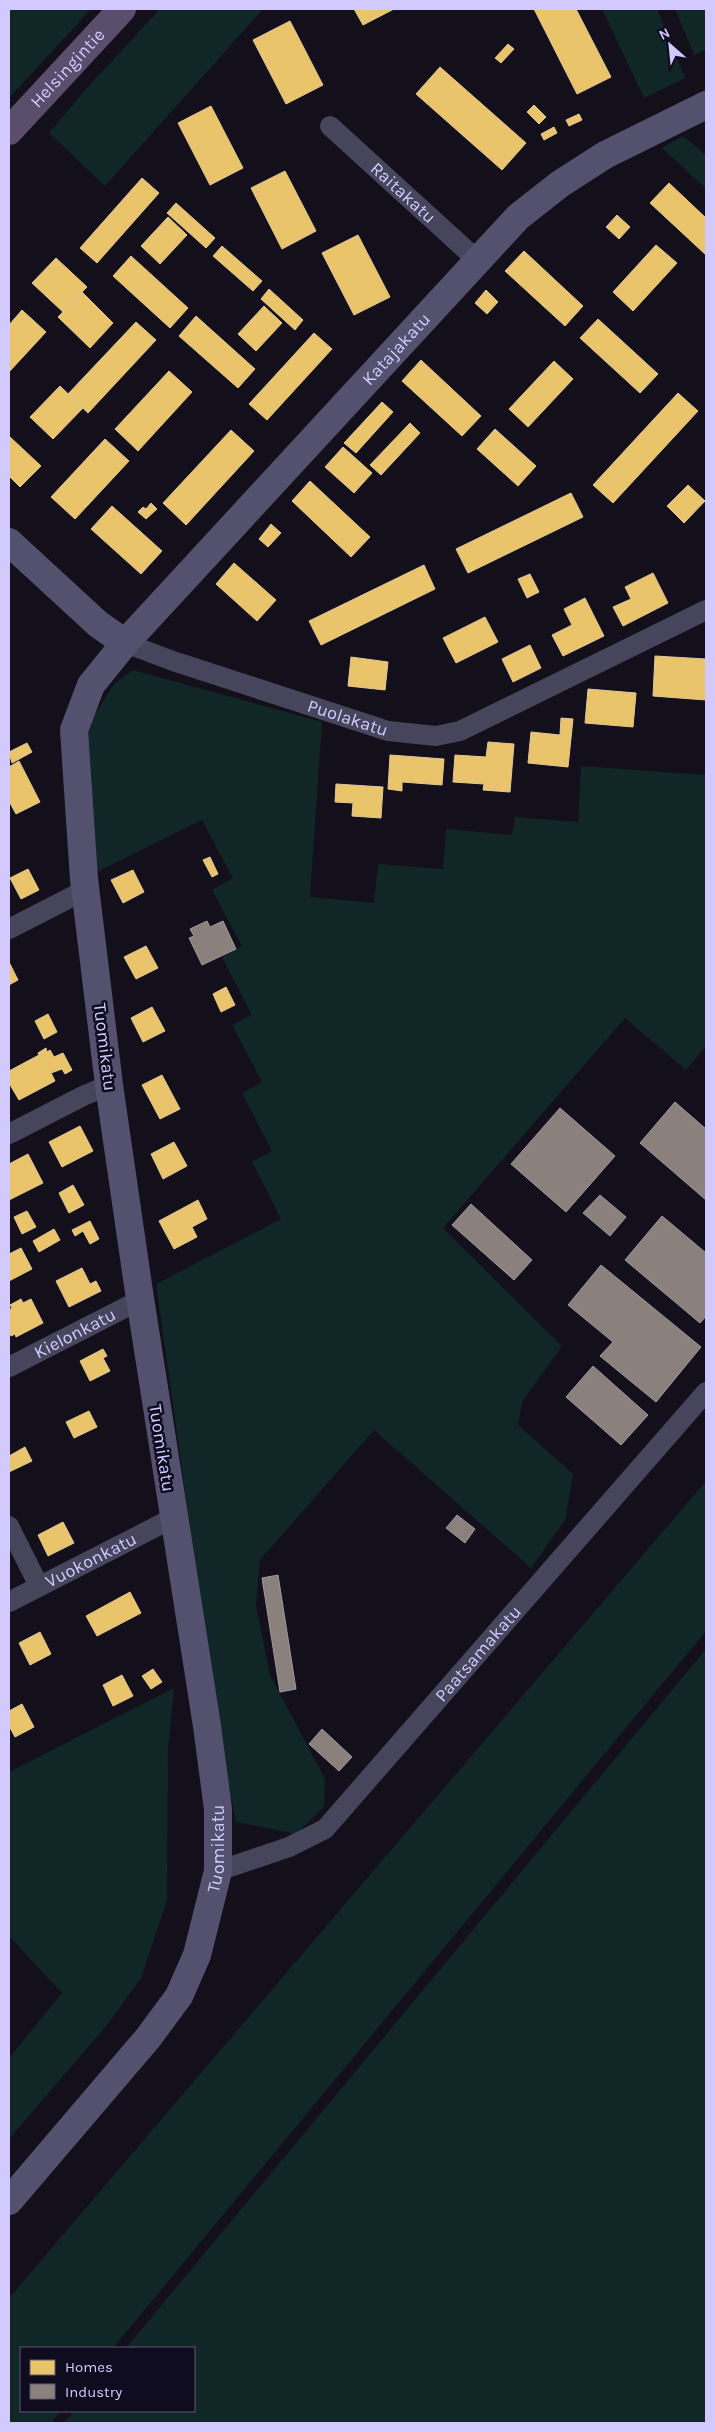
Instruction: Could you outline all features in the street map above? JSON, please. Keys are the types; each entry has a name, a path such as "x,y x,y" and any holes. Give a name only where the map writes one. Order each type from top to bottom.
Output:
{"main road":[{"name":"Helsingintie","path":"10,130 122,9"}],"street":[{"name":"Katajakatu","path":"125,642 518,217 560,184 604,155 706,104"},
{"name":"Raitakatu","path":"330,126 477,260"},
{"name":"Puolakatu","path":"9,542 98,624 125,642 173,661 388,731 436,736 460,731 706,610"},
{"name":"Tuomikatu","path":"9,2202 148,2038 179,1996 197,1955 218,1871 216,1800 207,1726 140,1300 109,1085 85,890 74,730 91,685 125,642"},
{"path":"10,924 85,890"},
{"path":"9,1134 88,1093 109,1085"},
{"name":"Kielonkatu","path":"9,1367 140,1300"},
{"name":"Paatsamakatu","path":"218,1871 289,1847 325,1829 706,1392"},
{"name":"Vuokonkatu","path":"9,1602 173,1518"},
{"path":"9,1526 39,1586"}],"green space":[{"path":"9,9 91,9 9,98"},
{"path":"160,9 263,9 105,186 49,133 86,89"},
{"path":"602,9 657,9 685,78 644,98"},
{"path":"675,9 706,9 706,50 694,55"},
{"path":"683,136 706,155 706,189 662,148"},
{"path":"133,670 322,722 310,897 374,903 378,864 443,869 446,829 512,835 515,817 578,822 581,766 706,775 706,1046 686,1070 625,1018 443,1228 562,1346 522,1402 518,1425 573,1474 565,1520 531,1568 374,1430 260,1560 256,1605 270,1675 325,1779 324,1807 296,1834 236,1822 222,1754 156,1284 281,1219 252,1162 272,1151 242,1093 262,1082 232,1025 252,1015 222,957 242,946 212,890 233,878 202,820 87,877 86,727 115,683"},
{"path":"706,1481 706,1631 114,2347 20,2347 20,2412 60,2412 51,2423 9,2423 9,2298"},
{"path":"706,1649 706,2423 63,2423 73,2412 195,2412 195,2347 127,2347"},
{"path":"174,1688 168,1748 167,1901 141,1978 107,2025 9,2139 9,2058 62,1993 9,1936 9,1772"}],"building: Homes":[{"path":"354,9 394,9 363,25"},
{"path":"534,9 576,9 611,77 577,94"},
{"path":"290,21 323,85 286,104 253,40"},
{"path":"508,44 514,49 501,63 495,58"},
{"path":"440,67 526,143 502,170 416,94"},
{"path":"534,105 546,117 539,124 527,112"},
{"path":"211,106 243,168 210,185 178,123"},
{"path":"579,114 582,120 569,126 566,120"},
{"path":"554,127 557,133 544,140 541,134"},
{"path":"285,171 316,231 282,249 251,188"},
{"path":"142,178 159,193 97,263 80,248"},
{"path":"669,183 706,218 706,255 650,203"},
{"path":"176,203 215,238 206,248 167,213"},
{"path":"617,215 630,227 619,239 606,227"},
{"path":"168,217 187,235 160,264 141,246"},
{"path":"358,235 390,297 354,315 322,253"},
{"path":"656,245 677,263 633,311 613,292"},
{"path":"222,246 262,281 253,291 213,256"},
{"path":"524,251 583,306 565,326 505,271"},
{"path":"131,256 188,308 170,328 113,276"},
{"path":"56,258 87,287 63,312 32,283"},
{"path":"269,289 303,320 295,330 261,299"},
{"path":"486,290 498,302 487,314 475,303"},
{"path":"82,292 113,323 90,348 58,317"},
{"path":"264,306 282,323 256,351 238,334"},
{"path":"22,310 46,332 9,372 9,325"},
{"path":"196,316 255,369 238,388 179,336"},
{"path":"598,319 658,374 640,393 580,338"},
{"path":"136,322 156,340 88,413 68,394"},
{"path":"314,333 332,349 267,420 249,404"},
{"path":"421,360 481,416 462,436 402,381"},
{"path":"554,361 573,379 528,427 509,409"},
{"path":"169,371 192,392 138,451 115,429"},
{"path":"60,386 83,408 53,439 30,417"},
{"path":"678,393 698,411 613,503 593,485"},
{"path":"382,402 393,412 356,453 344,443"},
{"path":"410,423 420,433 381,475 370,465"},
{"path":"495,429 536,466 518,486 477,449"},
{"path":"231,430 254,451 186,525 163,503"},
{"path":"9,436 41,466 20,487 9,476"},
{"path":"105,439 129,461 75,519 51,497"},
{"path":"343,447 372,473 354,493 325,467"},
{"path":"310,481 370,537 351,557 292,501"},
{"path":"688,485 705,501 684,523 667,506"},
{"path":"571,493 583,517 468,573 456,549"},
{"path":"151,503 157,509 146,519 138,512 143,507 146,509"},
{"path":"112,506 162,551 141,574 91,529"},
{"path":"271,524 281,533 268,547 259,539"},
{"path":"234,563 276,600 257,621 216,584"},
{"path":"424,565 435,589 321,645 309,621"},
{"path":"653,573 668,603 623,626 613,607 631,599 625,587"},
{"path":"530,574 539,592 527,598 518,579"},
{"path":"585,598 604,636 563,656 552,635 572,625 564,609"},
{"path":"485,617 498,642 456,663 443,638"},
{"path":"530,645 541,668 513,682 502,659"},
{"path":"655,656 706,659 706,700 653,696"},
{"path":"351,657 388,662 385,690 348,686"},
{"path":"588,689 636,693 633,727 585,723"},
{"path":"561,718 573,719 568,767 528,763 531,732 560,735"},
{"path":"488,742 514,744 510,792 483,790 484,784 453,782 455,755 486,757"},
{"path":"27,743 32,752 12,763 9,752"},
{"path":"390,755 444,759 442,785 402,782 402,791 388,789"},
{"path":"19,761 40,802 16,814 9,801 9,767"},
{"path":"336,784 383,787 381,818 352,816 353,803 335,802"},
{"path":"210,857 218,874 212,877 203,860"},
{"path":"28,869 39,890 21,899 10,878"},
{"path":"133,870 144,892 123,903 111,880"},
{"path":"146,946 158,968 136,979 124,957"},
{"path":"9,962 18,980 9,985"},
{"path":"226,987 235,1005 221,1012 213,994"},
{"path":"152,1007 165,1031 143,1042 131,1018"},
{"path":"48,1014 57,1032 44,1039 35,1021"},
{"path":"46,1048 47,1052 50,1050 54,1057 63,1053 72,1070 65,1074 62,1069 51,1073 55,1081 19,1100 9,1083 9,1071 39,1055 38,1053"},
{"path":"162,1075 180,1109 160,1119 142,1085"},
{"path":"80,1126 93,1151 62,1167 49,1142"},
{"path":"174,1142 187,1166 163,1179 151,1154"},
{"path":"28,1154 43,1183 9,1200 9,1164"},
{"path":"73,1185 84,1205 69,1213 59,1193"},
{"path":"198,1200 207,1219 192,1227 197,1237 174,1249 159,1221"},
{"path":"27,1211 36,1227 22,1234 14,1217"},
{"path":"90,1221 99,1239 90,1244 83,1231 75,1236 72,1230"},
{"path":"54,1229 60,1240 39,1252 33,1241"},
{"path":"21,1248 32,1269 9,1281 9,1254"},
{"path":"82,1268 90,1284 96,1281 101,1291 69,1307 56,1281"},
{"path":"21,1299 23,1303 31,1299 43,1323 16,1337 15,1334 11,1336 9,1332 9,1310 12,1308 10,1305"},
{"path":"103,1349 107,1356 103,1358 110,1371 90,1381 80,1361"},
{"path":"89,1411 97,1427 74,1438 66,1422"},
{"path":"25,1447 32,1461 9,1472 9,1456"},
{"path":"63,1522 74,1543 48,1556 38,1535"},
{"path":"130,1592 141,1613 97,1636 86,1616"},
{"path":"40,1632 51,1654 30,1665 19,1643"},
{"path":"153,1669 162,1682 151,1689 142,1676"},
{"path":"122,1675 133,1696 113,1706 103,1685"},
{"path":"22,1704 34,1727 15,1737 9,1726 9,1711"}],"building: Industry":[{"path":"207,921 210,927 223,921 236,949 202,965 189,938 194,936 190,929"},
{"path":"675,1102 706,1129 706,1200 640,1143"},
{"path":"560,1108 615,1156 566,1212 511,1164"},
{"path":"600,1195 626,1217 610,1236 583,1213"},
{"path":"471,1204 532,1260 514,1280 452,1225"},
{"path":"662,1216 706,1253 706,1316 700,1323 625,1260"},
{"path":"601,1265 701,1347 656,1402 600,1356 613,1342 568,1305"},
{"path":"593,1366 648,1415 621,1445 566,1397"},
{"path":"457,1515 475,1529 465,1543 446,1528"},
{"path":"278,1575 296,1689 280,1692 262,1578"},
{"path":"322,1729 352,1757 339,1771 309,1744"}]}
